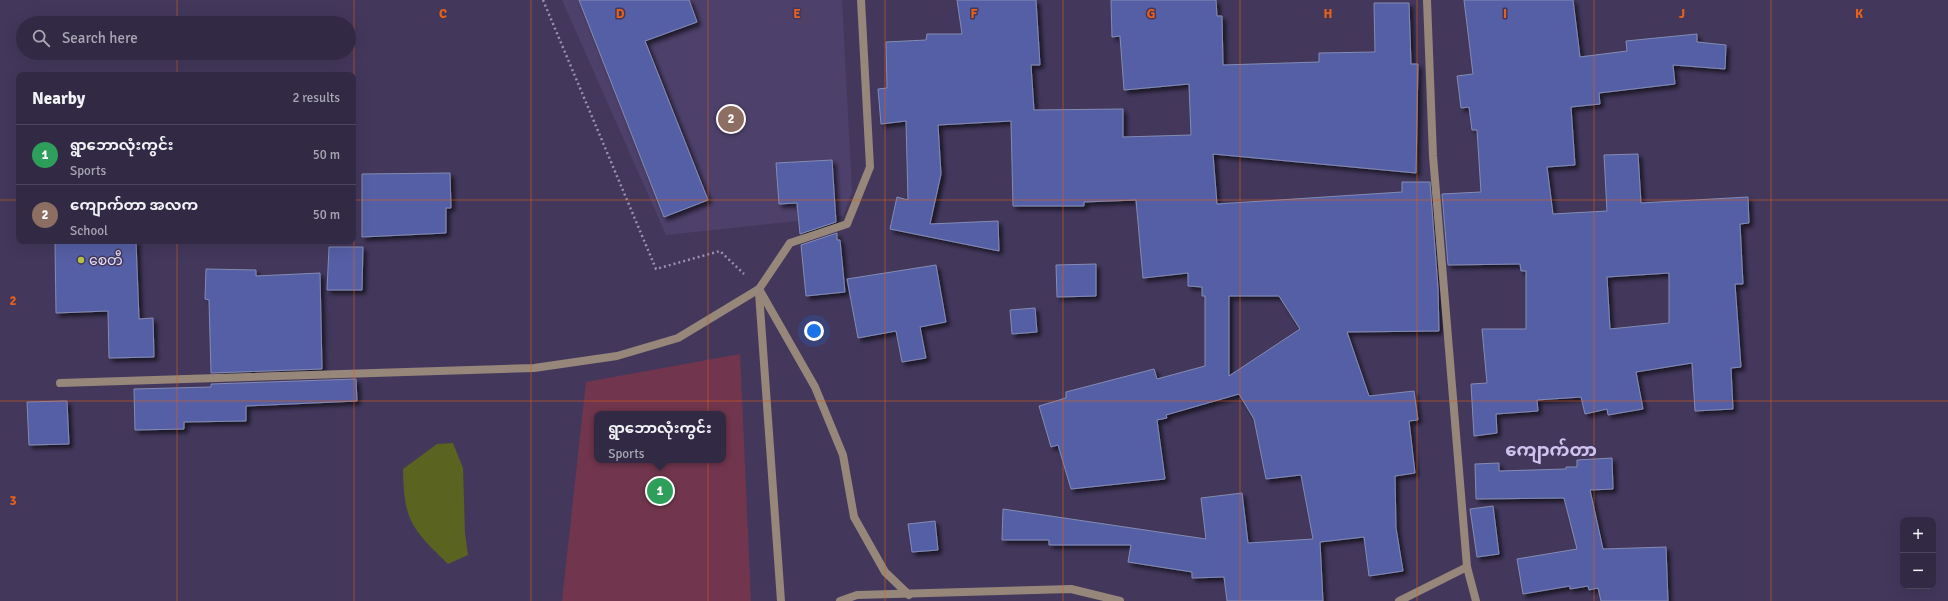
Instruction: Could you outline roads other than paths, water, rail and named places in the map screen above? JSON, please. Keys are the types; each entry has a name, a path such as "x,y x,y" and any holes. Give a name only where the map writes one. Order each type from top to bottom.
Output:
{"street":[{"path":"60,383 542,367 617,356 678,338 759,289 790,243 847,224 870,167 861,0"},
{"path":"1427,0 1433,156 1466,567 1476,601"},
{"path":"759,289 815,387 835,435 843,456 854,518 885,572 909,594"},
{"path":"759,289 781,601"},
{"path":"1400,601 1466,567"},
{"path":"840,601 857,594 909,594 1071,589 1120,601"}],"place":[{"name":"ကျောက်တာ အလက","path":"731,119"},
{"name":"စေတီ","path":"81,260"},
{"name":"ရွာဘောလုံးကွင်း","path":"660,491"}],"district":[{"name":"ကျောက်တာ","path":"1551,450"}]}
